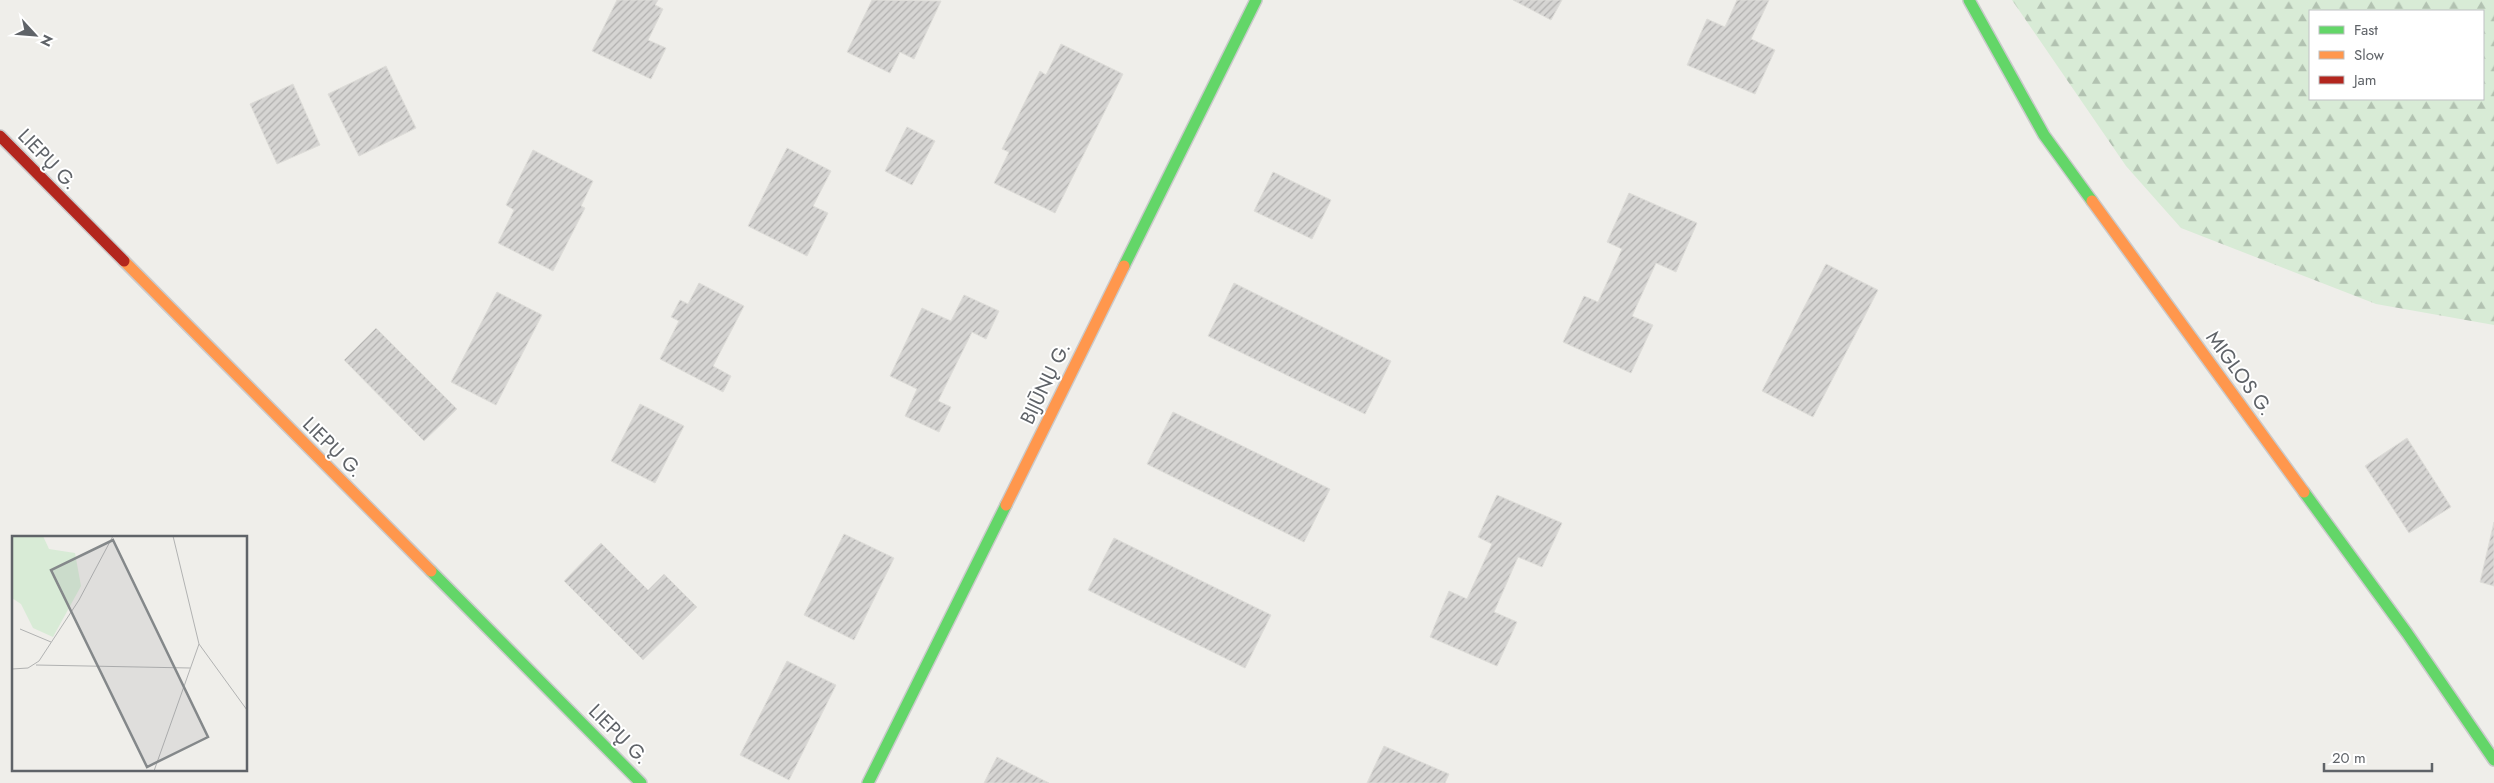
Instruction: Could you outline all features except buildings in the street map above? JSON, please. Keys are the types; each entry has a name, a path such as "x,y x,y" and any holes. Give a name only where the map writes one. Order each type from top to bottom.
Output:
{"street":[{"name":"BIJŪNŲ G.","path":"868,783 1256,0"},
{"name":"MIGLOS G.","path":"1969,0 2044,135 2406,633 2494,760"},
{"name":"LIEPŲ G.","path":"0,136 641,783"}],"green space":[{"path":"2012,0 2494,0 2494,325 2376,304 2181,228 2126,166"}],"traffic: fast":[{"path":"1124,266 1256,0"},
{"path":"1969,0 2044,135 2092,201"},
{"path":"2304,492 2407,633 2494,760"},
{"path":"868,783 1006,505"},
{"path":"431,571 641,783"}],"traffic: slow":[{"path":"2092,201 2304,492"},
{"path":"124,261 431,571"},
{"path":"1006,505 1124,266"}],"traffic: jam":[{"path":"0,136 124,261"}]}
